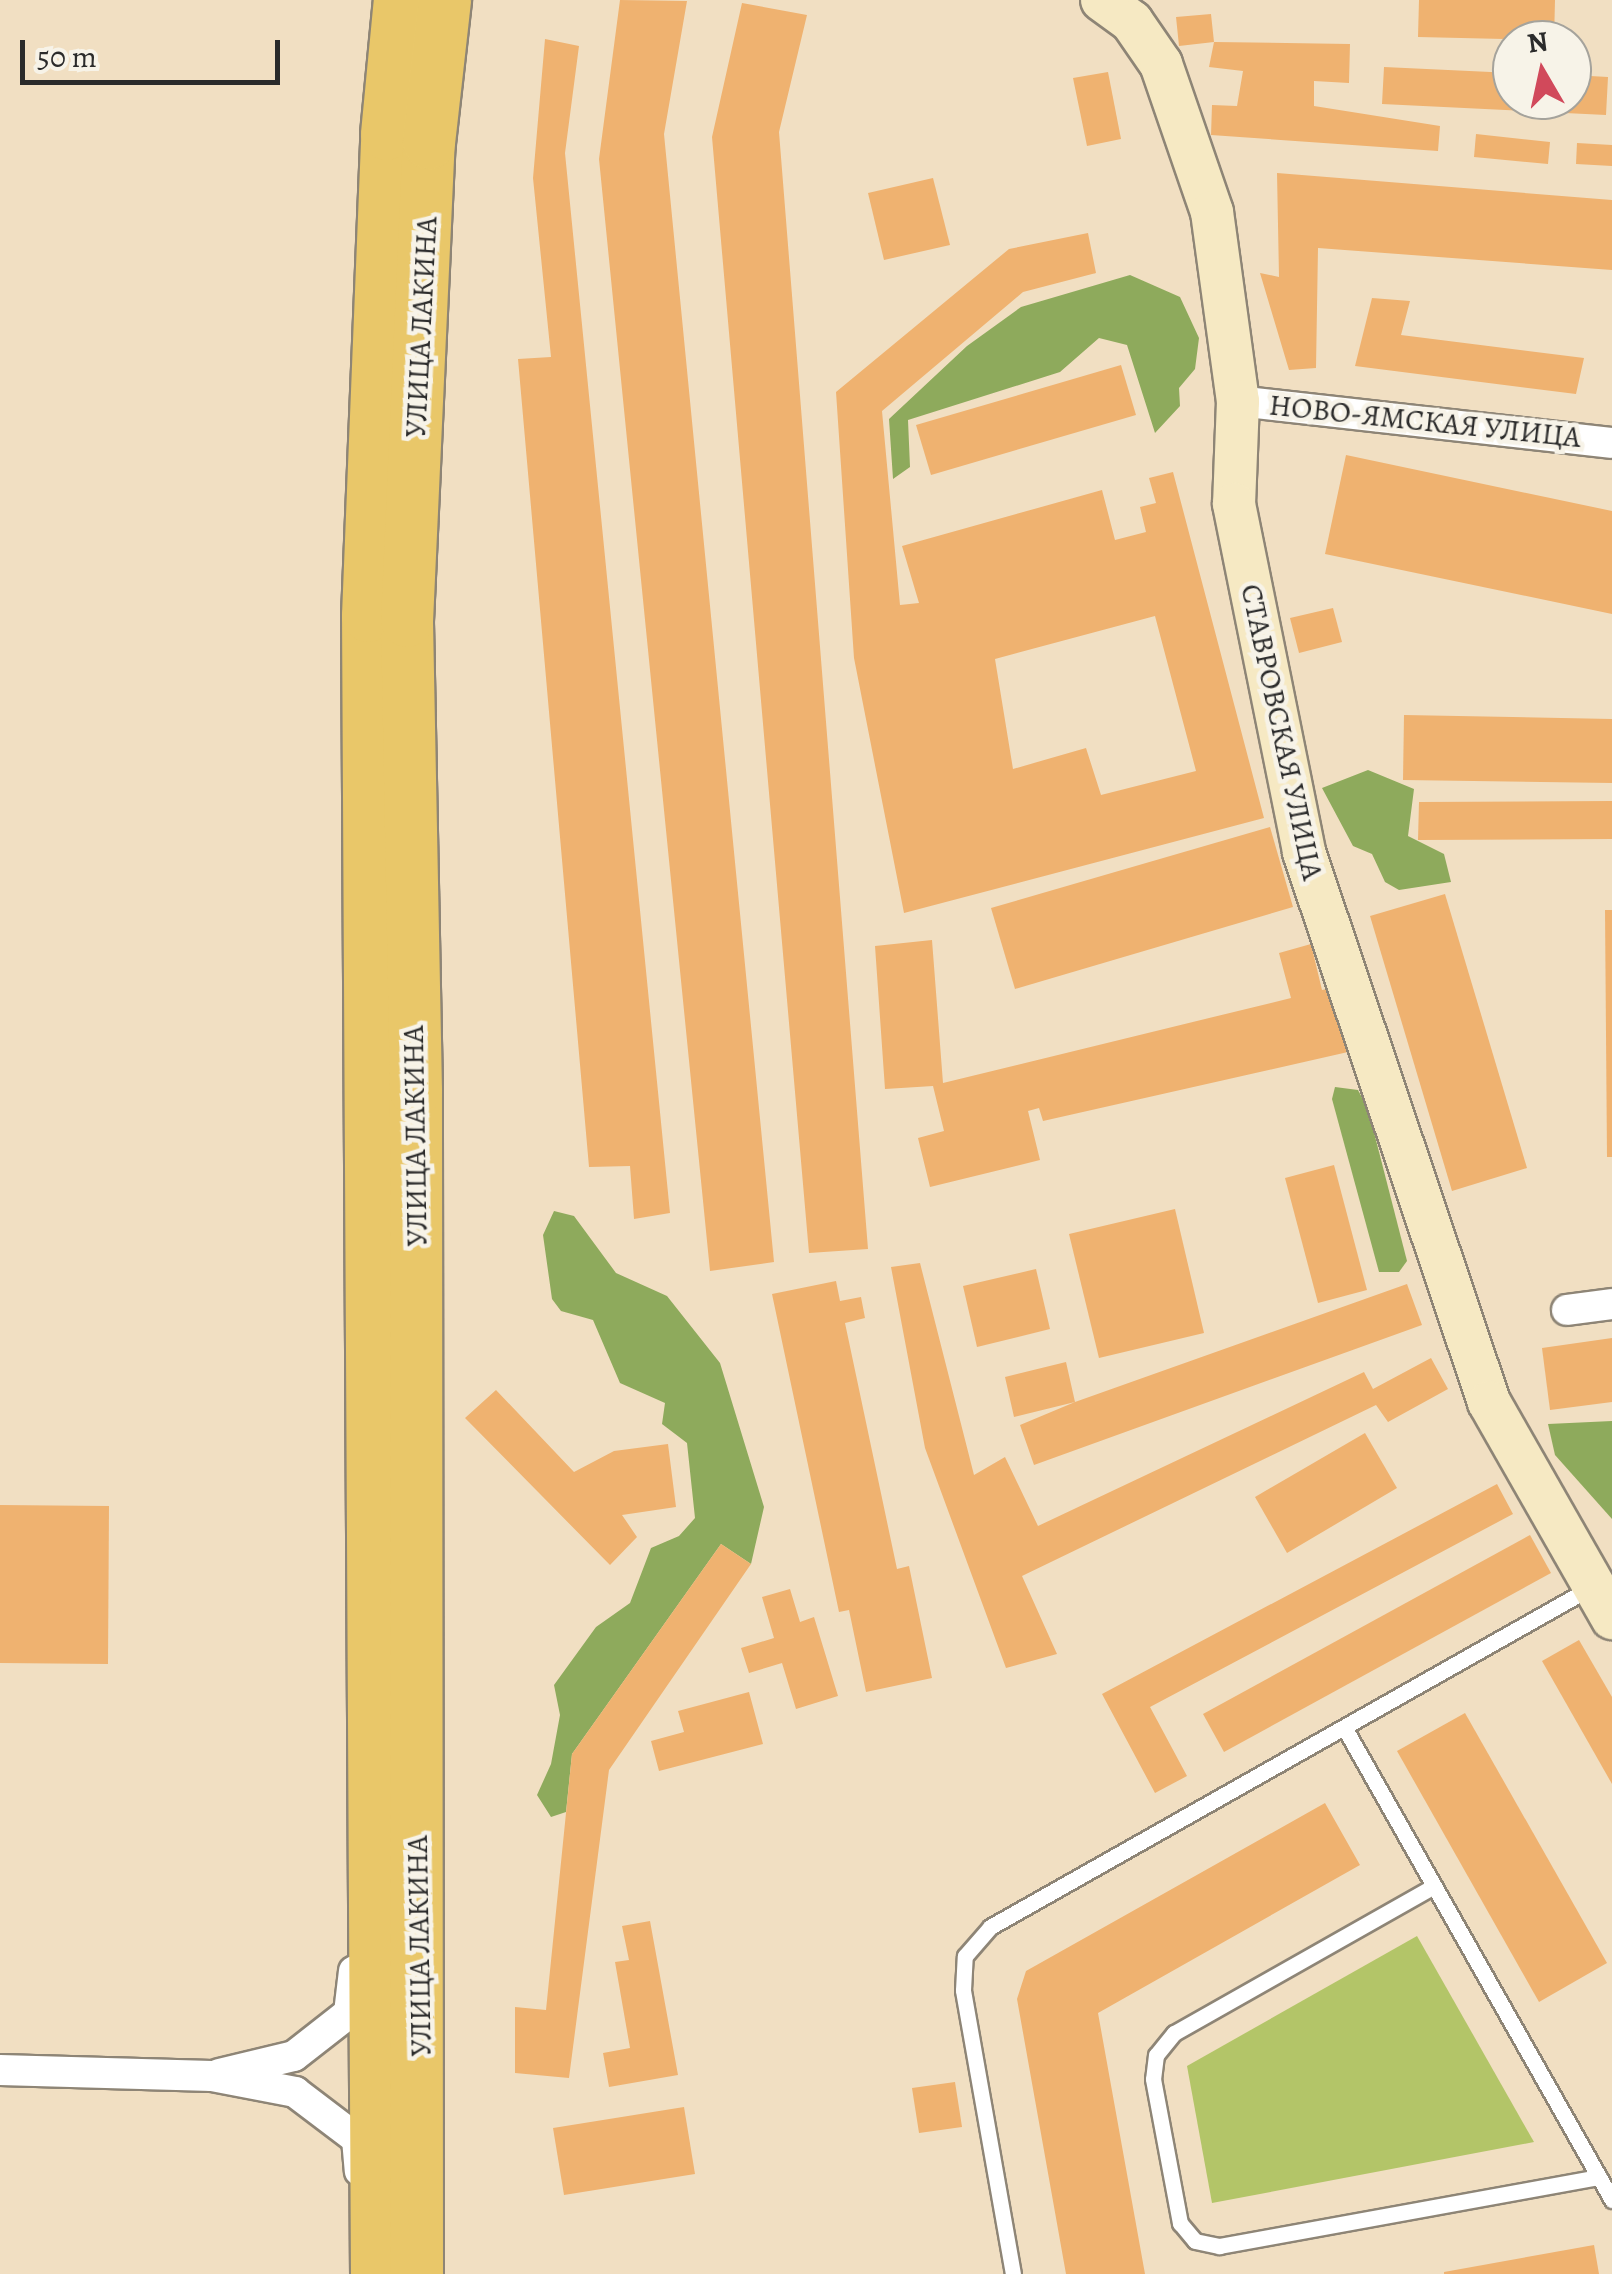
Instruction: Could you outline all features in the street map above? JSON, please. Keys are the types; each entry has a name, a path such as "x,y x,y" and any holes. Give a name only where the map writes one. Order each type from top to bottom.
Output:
{"highway":[{"name":"УЛИЦА ЛАКИНА","path":"373,2274 379,1807 368,616 386,153 400,0"},
{"name":"УЛИЦА ЛАКИНА","path":"417,2274 416,1091 407,621 429,143 445,0"}],"street":[{"name":"СТАВРОВСКАЯ УЛИЦА","path":"1102,0 1132,22 1161,64 1212,212 1238,401 1234,504 1304,852 1490,1402 1603,1602"},
{"name":"НОВО-ЯМСКАЯ УЛИЦА","path":"1238,401 1612,442"},
{"path":"1567,1310 1612,1304"},
{"path":"212,2076 294,2056 349,2014 379,1807"},
{"path":"0,2070 212,2076 295,2092 357,2139 373,2274"}],"lane":[{"path":"1013,2274 963,1990 965,1956 990,1927 1344,1727 1603,1602"},
{"path":"1344,1727 1612,2200"},
{"path":"1434,1886 1174,2032 1156,2055 1153,2079 1180,2223 1195,2241 1219,2246 1599,2176"}],"green space":[{"path":"1130,275 1180,297 1199,338 1195,369 1179,388 1180,406 1155,433 1127,345 1099,338 1060,372 908,420 910,467 893,479 889,419 967,346 1021,307"},
{"path":"1368,770 1414,789 1408,836 1444,854 1451,882 1399,890 1385,882 1372,854 1353,846 1322,788"},
{"path":"1335,1087 1358,1090 1368,1109 1407,1261 1399,1272 1379,1272 1332,1099"},
{"path":"554,1211 574,1216 616,1273 667,1296 720,1363 764,1507 751,1564 721,1544 572,1754 566,1812 551,1817 537,1795 551,1764 560,1715 554,1685 596,1627 630,1603 651,1548 679,1536 695,1518 687,1443 662,1424 665,1403 620,1383 593,1320 561,1311 552,1299 543,1235"},
{"path":"1612,1421 1612,1519 1555,1455 1548,1424"},
{"path":"1417,1936 1534,2142 1212,2203 1187,2066"}],"building":[{"path":"620,0 687,1 664,134 774,1262 710,1271 599,159"},
{"path":"1419,0 1555,0 1554,20 1492,20 1492,39 1418,37"},
{"path":"742,3 807,15 779,132 868,1249 809,1253 712,137"},
{"path":"1211,14 1214,42 1179,46 1176,17"},
{"path":"545,39 579,46 565,153 670,1213 634,1219 630,1166 589,1167 518,359 551,357 533,178"},
{"path":"1214,42 1350,44 1349,83 1314,81 1314,106 1440,126 1438,151 1211,135 1212,105 1237,106 1243,71 1209,67"},
{"path":"1384,67 1492,72 1492,109 1382,104"},
{"path":"1108,72 1121,139 1087,146 1073,78"},
{"path":"1592,76 1608,77 1606,115 1592,114"},
{"path":"1476,134 1550,142 1548,164 1474,157"},
{"path":"1577,143 1612,145 1612,166 1576,164"},
{"path":"1277,173 1612,200 1612,270 1318,248 1316,368 1289,370 1260,273 1279,277"},
{"path":"933,178 950,245 884,260 868,193"},
{"path":"1088,233 1096,273 1023,292 882,411 900,605 919,603 902,546 1102,490 1115,540 1146,532 1140,507 1156,503 1149,478 1173,472 1264,818 904,913 854,658 836,392 1009,249","holes":["1155,616 1196,771 1101,795 1086,748 1013,769 995,659"]},
{"path":"1372,298 1410,301 1401,335 1584,358 1576,394 1355,366"},
{"path":"1121,365 1136,415 931,475 916,425"},
{"path":"1346,455 1612,511 1612,614 1325,554"},
{"path":"1333,608 1342,642 1299,653 1290,618"},
{"path":"1404,715 1612,719 1612,783 1403,780"},
{"path":"1612,801 1612,839 1418,840 1419,802"},
{"path":"1270,827 1293,907 1015,989 991,908"},
{"path":"1445,894 1527,1168 1452,1191 1370,916"},
{"path":"1605,910 1612,910 1612,1157 1607,1157"},
{"path":"932,940 943,1083 1291,998 1279,953 1311,944 1322,990 1332,988 1348,1052 1043,1121 1039,1108 1028,1111 1040,1160 930,1187 918,1138 944,1131 933,1086 885,1089 875,946"},
{"path":"1334,1165 1367,1290 1318,1303 1285,1178"},
{"path":"1175,1209 1204,1333 1099,1358 1069,1234"},
{"path":"920,1263 974,1475 1005,1457 1038,1526 1364,1372 1373,1389 1431,1358 1448,1389 1388,1422 1376,1405 1022,1576 1057,1654 1006,1668 925,1448 891,1267"},
{"path":"1036,1269 1050,1329 977,1347 963,1286"},
{"path":"836,1281 840,1301 861,1297 865,1318 845,1323 897,1569 909,1566 932,1678 866,1692 849,1610 839,1612 772,1294"},
{"path":"1407,1284 1422,1325 1034,1465 1020,1425"},
{"path":"1612,1338 1612,1402 1550,1410 1542,1348"},
{"path":"1066,1362 1075,1402 1014,1417 1005,1377"},
{"path":"496,1390 574,1472 614,1451 668,1444 676,1507 622,1515 637,1537 610,1565 465,1418"},
{"path":"1365,1433 1397,1488 1287,1553 1255,1497"},
{"path":"1497,1484 1513,1514 1150,1707 1187,1776 1155,1793 1102,1694"},
{"path":"0,1505 109,1506 108,1664 0,1663"},
{"path":"1530,1535 1551,1573 1224,1752 1203,1714"},
{"path":"721,1544 751,1564 609,1770 569,2078 515,2073 515,2007 546,2010 572,1754"},
{"path":"790,1589 800,1622 814,1617 838,1696 796,1709 782,1663 749,1673 741,1648 774,1638 762,1597"},
{"path":"1579,1640 1612,1697 1612,1784 1542,1661"},
{"path":"749,1692 763,1744 659,1771 651,1741 684,1732 678,1711"},
{"path":"1465,1713 1607,1963 1539,2002 1397,1751"},
{"path":"1325,1803 1360,1865 1098,2013 1145,2274 1066,2274 1017,1999 1026,1971"},
{"path":"650,1921 678,2075 609,2087 603,2053 630,2048 615,1962 629,1960 622,1926"},
{"path":"955,2082 962,2127 919,2133 912,2088"},
{"path":"684,2107 695,2174 564,2195 553,2128"},
{"path":"1594,2245 1599,2274 1444,2274 1444,2272"}]}
